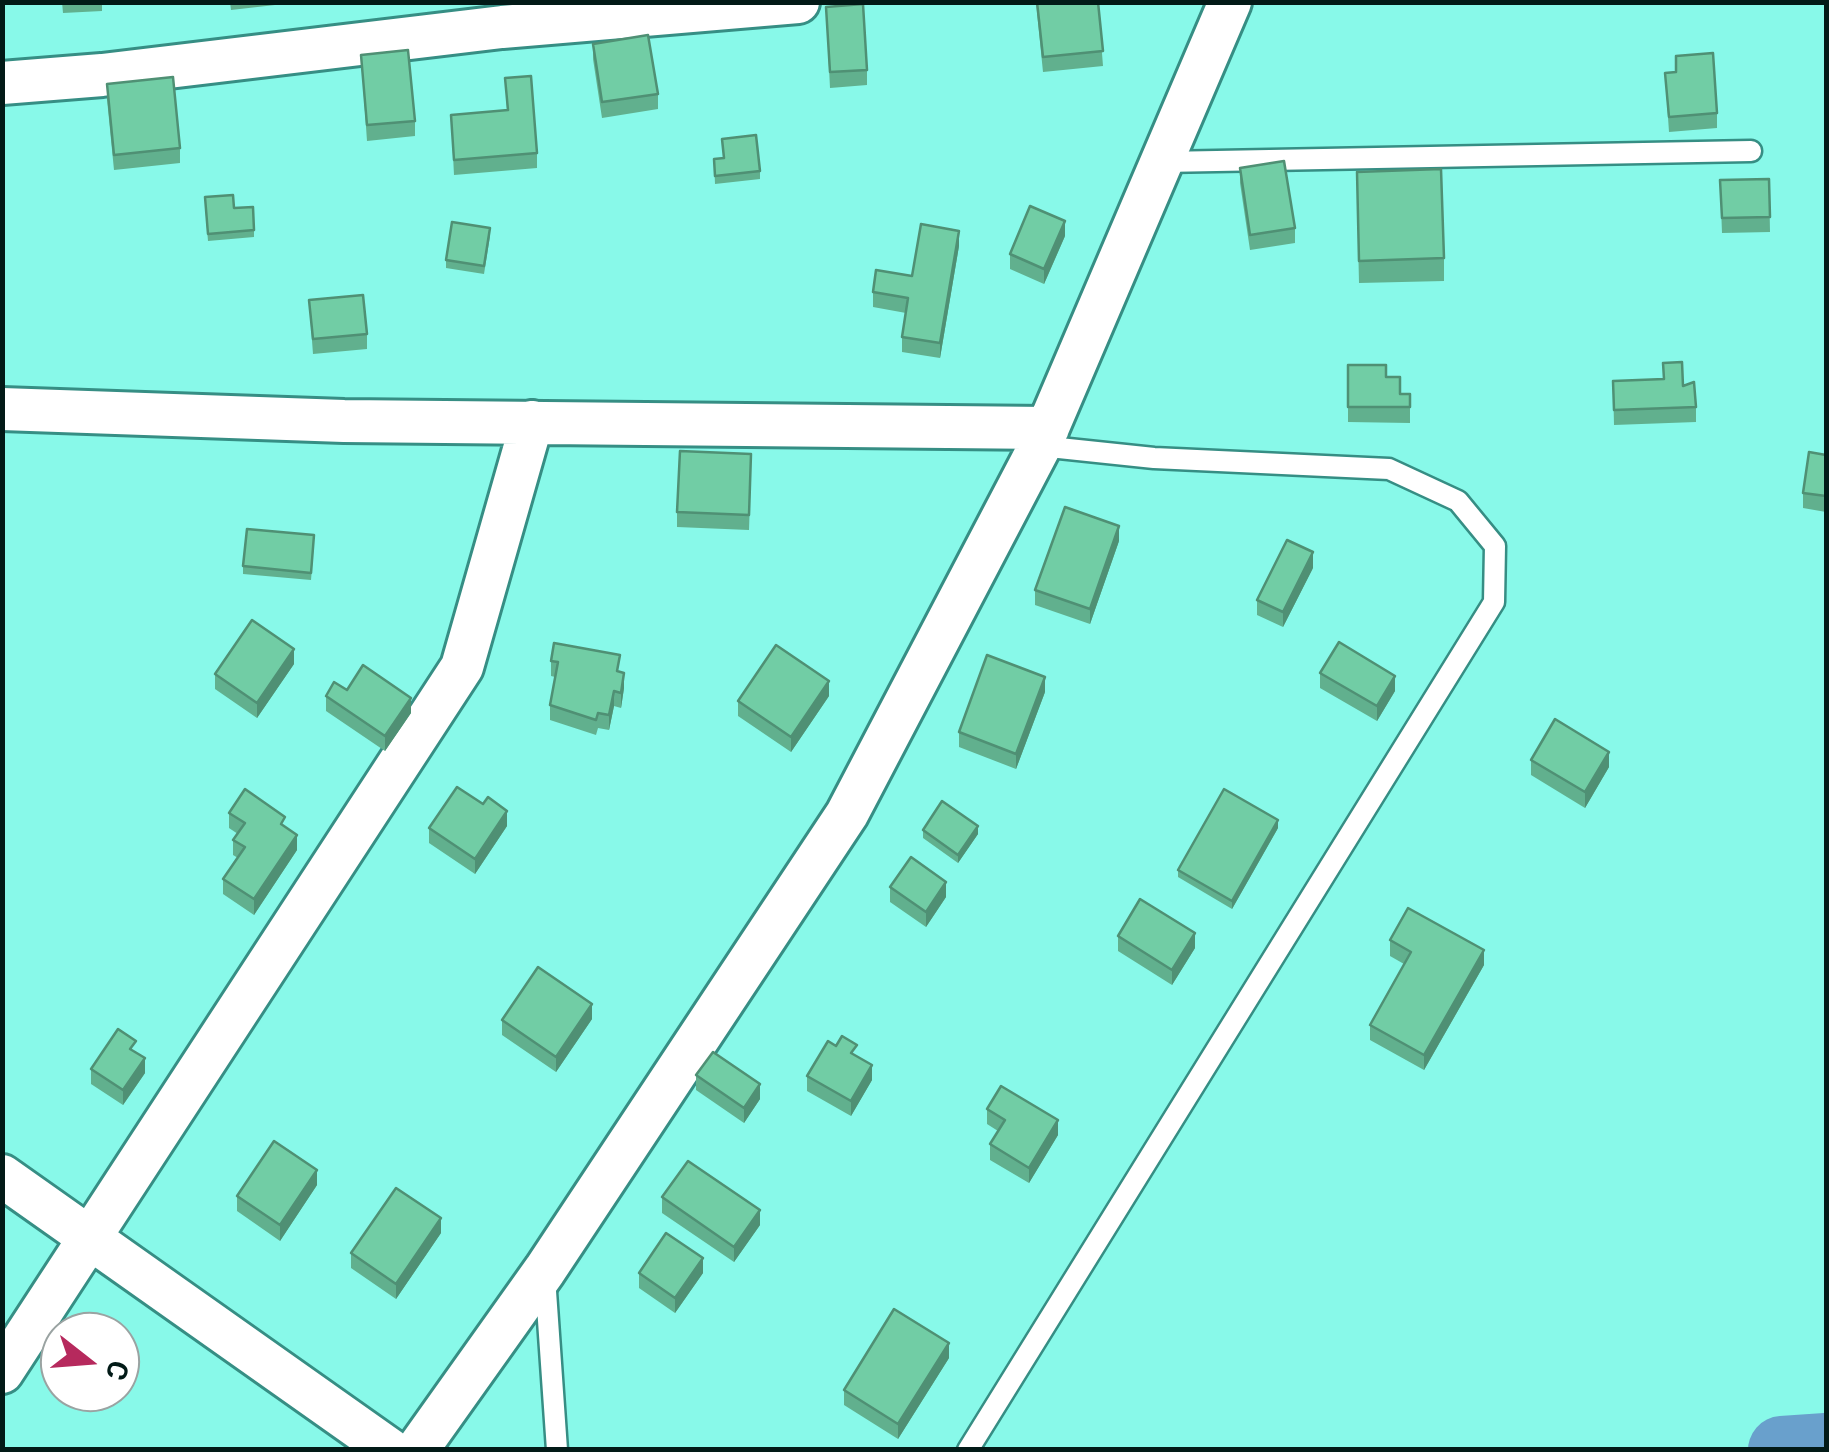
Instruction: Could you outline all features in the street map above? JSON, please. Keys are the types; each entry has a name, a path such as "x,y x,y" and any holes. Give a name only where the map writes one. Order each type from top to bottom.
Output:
{"street":[{"path":"2,83 502,27 798,2"},
{"path":"417,1450 544,1270 847,814 1044,437 1230,2"},
{"path":"2,409 1044,437"},
{"path":"2,1372 94,1238 462,667 532,422"},
{"path":"2,1176 390,1450"}],"lane":[{"path":"1163,162 1750,151"},
{"path":"968,1450 1494,602 1495,546 1458,502 1390,469 1154,458 1044,437"},
{"path":"544,1270 556,1450"}],"building":[{"path":"1037,2 1098,2 1103,51 1043,57"},
{"path":"863,4 867,70 830,72 826,7"},
{"path":"648,35 658,94 602,102 593,44"},
{"path":"408,50 415,121 367,125 361,55"},
{"path":"1713,53 1717,113 1669,117 1665,73 1676,72 1676,56"},
{"path":"531,76 537,153 454,160 451,115 508,110 505,78"},
{"path":"173,77 180,148 114,155 107,84"},
{"path":"756,135 760,171 715,176 714,159 724,158 722,139"},
{"path":"1284,161 1295,228 1250,235 1240,168"},
{"path":"1441,169 1444,258 1359,261 1357,172"},
{"path":"1769,179 1770,217 1722,218 1720,180"},
{"path":"233,195 234,208 253,207 254,230 208,234 205,197"},
{"path":"1030,206 1065,221 1044,269 1010,254"},
{"path":"452,222 490,228 484,266 446,260"},
{"path":"921,224 959,231 940,343 902,337 908,298 873,292 876,270 912,276"},
{"path":"363,295 367,334 313,339 309,300"},
{"path":"1682,362 1683,386 1694,382 1696,407 1614,410 1613,381 1664,379 1663,363"},
{"path":"1348,365 1386,365 1386,377 1400,377 1400,394 1410,394 1410,407 1348,407"},
{"path":"680,451 751,454 749,515 677,512"},
{"path":"1809,452 1826,455 1826,496 1803,493"},
{"path":"1065,507 1119,526 1090,609 1035,590"},
{"path":"247,529 314,535 311,573 243,566"},
{"path":"1287,540 1313,552 1283,612 1257,600"},
{"path":"252,620 294,649 257,703 215,674"},
{"path":"1339,642 1395,676 1377,706 1320,673"},
{"path":"554,643 620,655 617,671 624,673 621,693 614,691 609,715 598,713 596,720 550,705 558,662 551,661"},
{"path":"776,645 829,681 791,737 738,701"},
{"path":"987,655 1045,677 1016,754 959,732"},
{"path":"363,665 411,698 385,736 326,696 334,682 347,690"},
{"path":"1555,719 1609,752 1585,792 1531,760"},
{"path":"457,787 483,804 488,797 507,811 475,859 429,828"},
{"path":"245,789 285,817 281,824 297,835 254,899 223,879 245,847 233,840 245,823 229,813"},
{"path":"1224,789 1278,820 1232,901 1178,870"},
{"path":"942,801 978,826 958,855 923,830"},
{"path":"911,857 946,882 926,912 890,887"},
{"path":"1140,899 1195,933 1172,970 1118,936"},
{"path":"1408,908 1484,950 1424,1055 1370,1025 1411,952 1390,940"},
{"path":"538,967 592,1004 556,1057 502,1020"},
{"path":"118,1029 136,1041 130,1049 145,1058 123,1090 91,1069"},
{"path":"842,1036 857,1045 851,1053 872,1065 851,1101 807,1076 828,1041 836,1046"},
{"path":"713,1052 760,1084 744,1108 696,1075"},
{"path":"1001,1086 1058,1120 1029,1168 990,1144 1005,1120 987,1109"},
{"path":"274,1141 317,1170 280,1225 237,1196"},
{"path":"688,1161 760,1210 734,1247 662,1197"},
{"path":"396,1188 441,1218 396,1284 351,1253"},
{"path":"666,1233 703,1258 675,1298 639,1273"},
{"path":"894,1309 949,1343 898,1424 844,1390"}],"waterway":[{"path":"1782,1450 1826,1447"}]}
